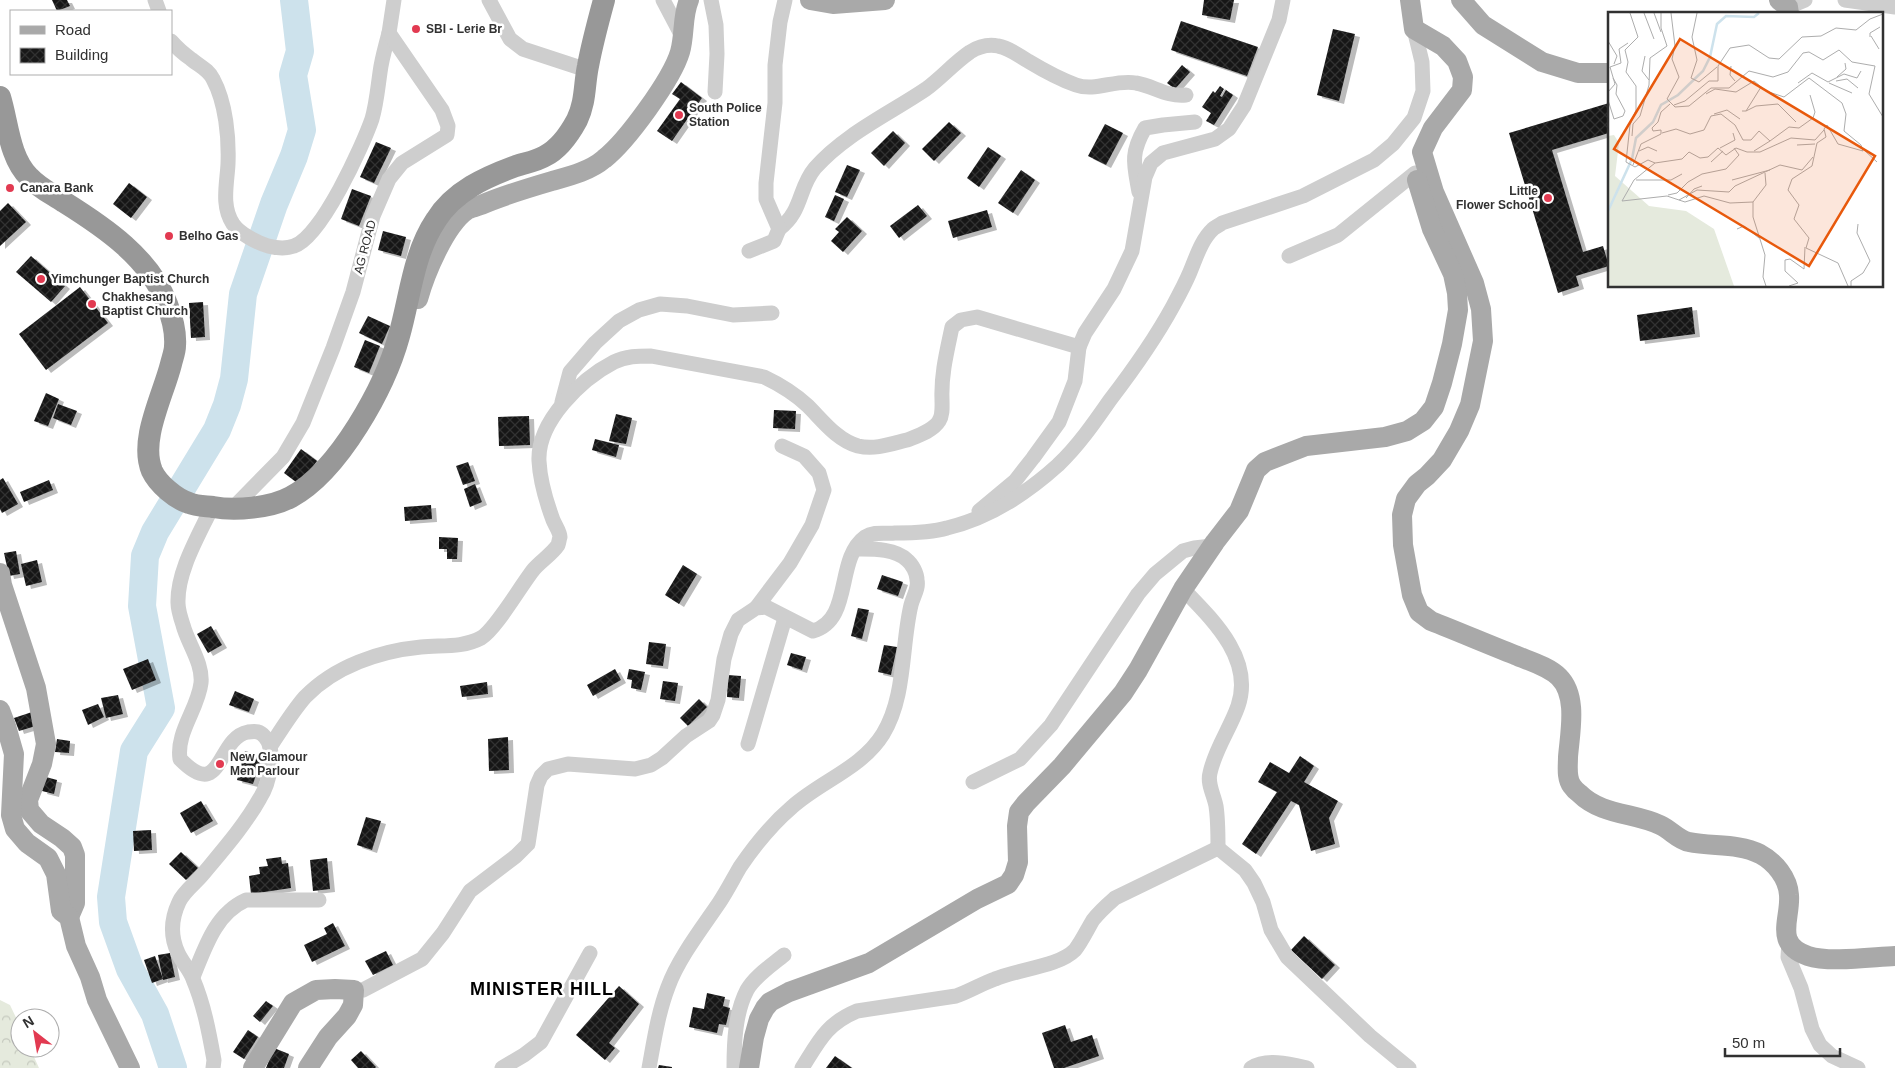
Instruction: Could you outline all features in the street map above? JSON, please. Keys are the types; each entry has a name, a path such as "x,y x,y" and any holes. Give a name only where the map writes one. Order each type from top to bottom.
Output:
{"highway":[{"path":"0,97 17,158 27,176 42,189 62,200 105,230 135,256 154,280 166,302 172,321 175,347 165,386 151,426 149,457 152,472 160,484 188,503 222,508 256,507 290,497 319,476 350,439 386,374 399,338 410,287 422,247 436,219 454,198 479,181 546,156 564,140 578,118 586,91 587,70 604,0"}],"main road":[{"path":"386,374 417,302 425,274 441,244 467,210 495,198 576,175 604,160 625,139 667,80 680,54 689,0"},
{"path":"810,0 833,4 885,0"},
{"path":"749,1068 759,1020 770,1002 789,992 870,962 977,899 1008,884 1014,875 1018,862 1017,826 1019,812 1062,766 1123,693 1183,590 1212,546 1239,511 1256,470 1265,462 1306,446 1385,437 1407,431 1423,421 1434,407 1452,344 1458,310 1457,293 1452,274 1432,229 1415,173 1433,128 1462,90 1463,78 1458,61 1443,46 1414,28 1410,0"},
{"path":"1461,0 1483,25 1542,62 1578,73 1608,73"},
{"path":"1422,152 1434,192 1474,283 1481,309 1483,341 1470,405 1458,431 1442,460 1417,484 1406,499 1402,515 1403,545 1412,595 1419,612 1431,621 1535,663 1558,675 1567,687 1570,700 1571,717 1567,773 1571,786 1582,797 1605,809 1662,826 1678,838 1689,842 1741,848 1760,854 1779,868 1788,886 1790,897 1785,929 1790,942 1798,952 1810,957 1830,958 1895,956"},
{"path":"0,572 2,585 36,688 46,744 42,764 28,800 29,810 40,824 72,847 75,855 75,904 70,917 76,946 97,1000 130,1068"},
{"path":"0,710 14,754 11,815 16,829 27,843 48,858 56,874 61,911 70,917"},
{"path":"252,1068 293,1004 316,990 335,988 354,990 353,1005 347,1016 328,1037 308,1068"}],"street":[{"path":"172,42 204,68 219,92 227,143 226,206 233,224 246,235 261,243 274,247 295,246 303,241 321,221 335,199 365,135 372,117 394,0"},
{"path":"490,0 510,39 522,49 587,70"},
{"path":"664,0 684,38"},
{"path":"711,0 716,25 715,92"},
{"path":"779,228 766,199 766,183 775,104 775,65 780,22 785,0"},
{"path":"966,522 1015,481 1059,422 1075,381 1079,347 1085,333 1114,289 1132,251 1145,177 1152,162 1163,154 1214,139 1229,129 1244,106 1279,20 1283,0"},
{"path":"1845,0 1895,7"},
{"path":"756,608 766,607 813,631 828,625 834,618 838,607 850,562 856,549 865,537 877,533 895,534 947,529 966,522 995,511 1058,464 1088,431 1130,375 1160,328 1190,274 1204,241 1213,229 1222,223 1303,196 1374,160 1394,144 1414,118 1423,90 1422,62 1414,28"},
{"name":"AG ROAD","path":"222,508 283,457 303,423 333,348 352,292 373,216 389,179 402,163 447,135 448,126 442,110 388,33"},
{"path":"749,251 774,240 779,228 788,222 798,208 803,190 814,170 828,154 925,89 970,52 982,46 998,46 1013,51 1049,73 1076,85 1092,88 1118,82 1135,82 1174,96 1186,95"},
{"path":"1141,201 1134,152 1145,128 1195,122"},
{"path":"1289,256 1338,235 1415,173"},
{"path":"561,406 570,372 619,321 639,310 660,304 687,306 733,315 772,314"},
{"path":"270,747 305,698 321,683 338,673 359,662 388,652 421,647 461,645 482,637 496,622 534,570 558,544 560,536 545,492 539,459 543,438 561,406 591,377 614,362 632,356 651,356 764,377 782,385 795,395 835,434 845,440 859,446 884,447 912,438 933,428 940,420 943,369 952,327 961,320 977,317 1079,347"},
{"path":"354,990 363,990 422,958 443,933 470,891 516,856 528,844 537,785 548,769 568,764 635,769 651,765 662,758 686,736 709,721 718,700 724,659 731,634 738,620 756,608 790,563 812,525 824,490 819,473 804,456 782,446"},
{"path":"213,1068 214,1060 210,1034 193,977 178,952 172,934 173,916 180,899 241,827 262,796 271,762 270,747 266,738 260,732 254,731 242,733 230,743 214,772 206,775 197,773 188,768 180,759 179,751 185,727 201,684 200,670 183,626 178,603 182,577 190,554 222,508"},
{"path":"973,782 1020,758 1051,725 1138,594 1155,574 1182,551 1212,546"},
{"path":"649,1068 654,1034 668,986 701,928 729,888 740,868 781,816 813,790 860,760 874,747 884,732 891,716 897,697 911,605 918,586 917,579 907,560 898,554 874,549 856,549"},
{"path":"1183,590 1214,622 1232,648 1241,674 1241,697 1238,707 1209,774 1209,782 1216,807 1218,848 1245,870 1254,883 1271,930 1287,957 1370,1036 1409,1068"},
{"path":"748,744 785,618"},
{"path":"802,1068 826,1032 835,1022 845,1016 857,1011 956,996 972,991 994,979 1065,958 1075,949 1102,909 1115,898 1218,848"},
{"path":"193,977 214,930 235,905 246,900 319,900"},
{"path":"1790,942 1788,957 1801,988 1812,1029 1820,1045 1832,1056 1858,1068"},
{"path":"502,1068 541,1042 590,953"},
{"path":"734,1068 734,1044 740,1010 748,990 760,975 784,955"},
{"path":"1251,1068 1262,1063 1291,1064 1308,1068"}],"green space":[{"path":"0,1000 10,1005 11,1008 10,1058 34,1058 39,1068 0,1068"}],"building":[{"path":"52,0 67,0 70,6 57,10"},
{"path":"1204,0 1234,0 1230,20 1202,15"},
{"path":"1181,21 1258,47 1247,76 1171,50"},
{"path":"1333,29 1355,34 1339,101 1317,95"},
{"path":"1182,65 1190,72 1175,89 1167,83"},
{"name":"South Police Station","path":"681,82 702,98 672,141 657,131 680,99 672,94"},
{"path":"1220,86 1224,89 1220,96 1222,97 1226,90 1233,95 1214,125 1206,121 1211,113 1202,107 1213,91 1215,93"},
{"name":"Little Flower School","path":"1608,103 1608,133 1552,150 1583,252 1603,246 1608,263 1608,266 1576,276 1579,286 1558,293 1509,133"},
{"path":"949,122 961,133 934,161 922,149"},
{"path":"1105,124 1123,133 1106,165 1088,156"},
{"path":"893,131 905,143 884,166 871,153"},
{"path":"376,142 391,148 374,183 360,177"},
{"path":"988,147 1001,156 979,187 967,178"},
{"path":"847,165 860,170 847,197 835,192"},
{"path":"1021,170 1035,180 1013,213 998,203"},
{"path":"129,183 147,197 131,218 113,204"},
{"path":"352,189 371,196 359,226 341,219"},
{"path":"835,195 844,199 834,221 825,217"},
{"path":"8,203 26,222 0,246 0,211"},
{"path":"918,205 927,216 899,238 890,226"},
{"path":"987,210 992,227 953,238 948,221"},
{"path":"847,217 862,231 843,252 831,241 839,232 835,229"},
{"path":"383,231 406,237 401,256 378,250"},
{"name":"Yimchunger Baptist Church","path":"31,256 65,286 51,302 16,272"},
{"name":"Chakhesang Baptist Church","path":"80,287 108,323 46,370 19,334"},
{"path":"203,302 205,337 191,338 189,303"},
{"path":"1692,307 1695,334 1640,341 1637,315"},
{"path":"368,316 390,326 382,344 359,333"},
{"path":"365,340 380,346 369,373 354,367"},
{"path":"46,393 59,399 48,426 34,421"},
{"path":"58,404 77,411 71,425 53,418"},
{"path":"774,410 796,411 795,429 773,428"},
{"path":"616,414 632,418 626,444 609,441"},
{"path":"529,416 530,445 499,446 498,417"},
{"path":"595,439 619,445 616,457 592,450"},
{"path":"301,449 317,461 300,485 284,473"},
{"path":"468,462 475,481 463,485 456,466"},
{"path":"3,478 18,504 2,513 0,509 0,480"},
{"path":"49,480 53,490 24,502 20,492"},
{"path":"475,484 482,502 470,507 464,489"},
{"path":"431,505 432,519 405,521 404,507"},
{"path":"439,537 458,538 457,559 447,559 447,549 439,549"},
{"path":"16,551 20,574 9,576 4,553"},
{"path":"37,560 42,582 26,586 21,564"},
{"path":"683,565 697,574 679,604 665,595"},
{"path":"882,575 903,582 898,596 877,589"},
{"path":"858,608 869,610 862,639 851,636"},
{"path":"211,626 222,645 208,653 197,634"},
{"path":"649,642 666,644 663,666 646,664"},
{"path":"884,645 897,647 891,675 878,672"},
{"path":"791,653 806,657 802,670 787,665"},
{"path":"148,659 156,680 132,690 123,669"},
{"path":"615,669 621,680 593,696 587,685"},
{"path":"629,669 645,672 641,690 631,688 632,680 627,679"},
{"path":"728,675 741,676 739,698 727,697"},
{"path":"663,681 678,683 675,701 660,699"},
{"path":"487,682 488,694 462,697 460,686"},
{"path":"235,691 254,699 249,712 229,705"},
{"path":"118,695 123,714 106,718 101,698"},
{"path":"699,699 707,707 688,726 680,718"},
{"path":"98,704 104,717 88,725 82,710"},
{"path":"35,711 39,725 19,731 14,718"},
{"path":"508,737 509,770 489,771 488,739"},
{"path":"57,739 70,741 69,753 55,752"},
{"path":"245,751 262,756 253,784 237,780"},
{"path":"1300,756 1314,766 1304,782 1338,801 1329,818 1335,844 1311,851 1299,805 1291,801 1256,854 1242,844 1277,792 1258,782 1270,762 1289,773"},
{"path":"46,777 57,780 54,794 42,791"},
{"path":"201,801 213,821 191,833 180,813"},
{"path":"366,817 381,821 372,850 357,845"},
{"path":"151,830 152,850 134,851 133,831"},
{"path":"181,852 198,868 186,880 169,864"},
{"path":"281,857 282,864 288,863 291,888 251,894 249,876 260,874 259,867 268,866 266,859"},
{"path":"327,858 330,889 313,891 310,860"},
{"path":"333,923 345,946 312,962 304,945 327,934 324,928"},
{"path":"1304,936 1335,965 1322,979 1291,950"},
{"path":"386,951 393,965 373,975 365,961"},
{"path":"170,953 175,977 163,980 158,955"},
{"path":"155,956 163,979 152,983 144,960"},
{"path":"619,986 639,1004 609,1043 615,1048 605,1060 576,1035"},
{"path":"707,993 725,997 723,1006 730,1008 726,1025 719,1024 717,1033 689,1027 693,1007 704,1009"},
{"path":"266,1001 273,1006 260,1022 253,1016"},
{"path":"1065,1025 1071,1042 1092,1035 1099,1056 1064,1068 1054,1068 1042,1033"},
{"path":"248,1030 258,1037 244,1059 233,1052"},
{"path":"274,1048 289,1054 284,1068 266,1068"},
{"path":"361,1051 375,1068 358,1068 351,1060"},
{"path":"835,1056 852,1068 826,1068"},
{"path":"659,1065 672,1067 672,1068 658,1068"}],"waterway":[{"path":"173,1068 155,1014 130,969 113,922 111,897 134,751 161,708 142,606 145,556 155,532 217,430 227,405 234,379 243,294 302,130 293,75 300,51 294,0"}],"place":[{"name":"SBI - Lerie Br","path":"416,29"},
{"name":"South Police Station","path":"679,115"},
{"name":"Canara Bank","path":"10,188"},
{"name":"Little Flower School","path":"1548,198"},
{"name":"Belho Gas","path":"169,236"},
{"name":"Yimchunger Baptist Church","path":"41,279"},
{"name":"Chakhesang Baptist Church","path":"92,304"},
{"name":"New Glamour Men Parlour","path":"220,764"}],"district":[{"name":"MINISTER HILL","path":"542,989"}]}
